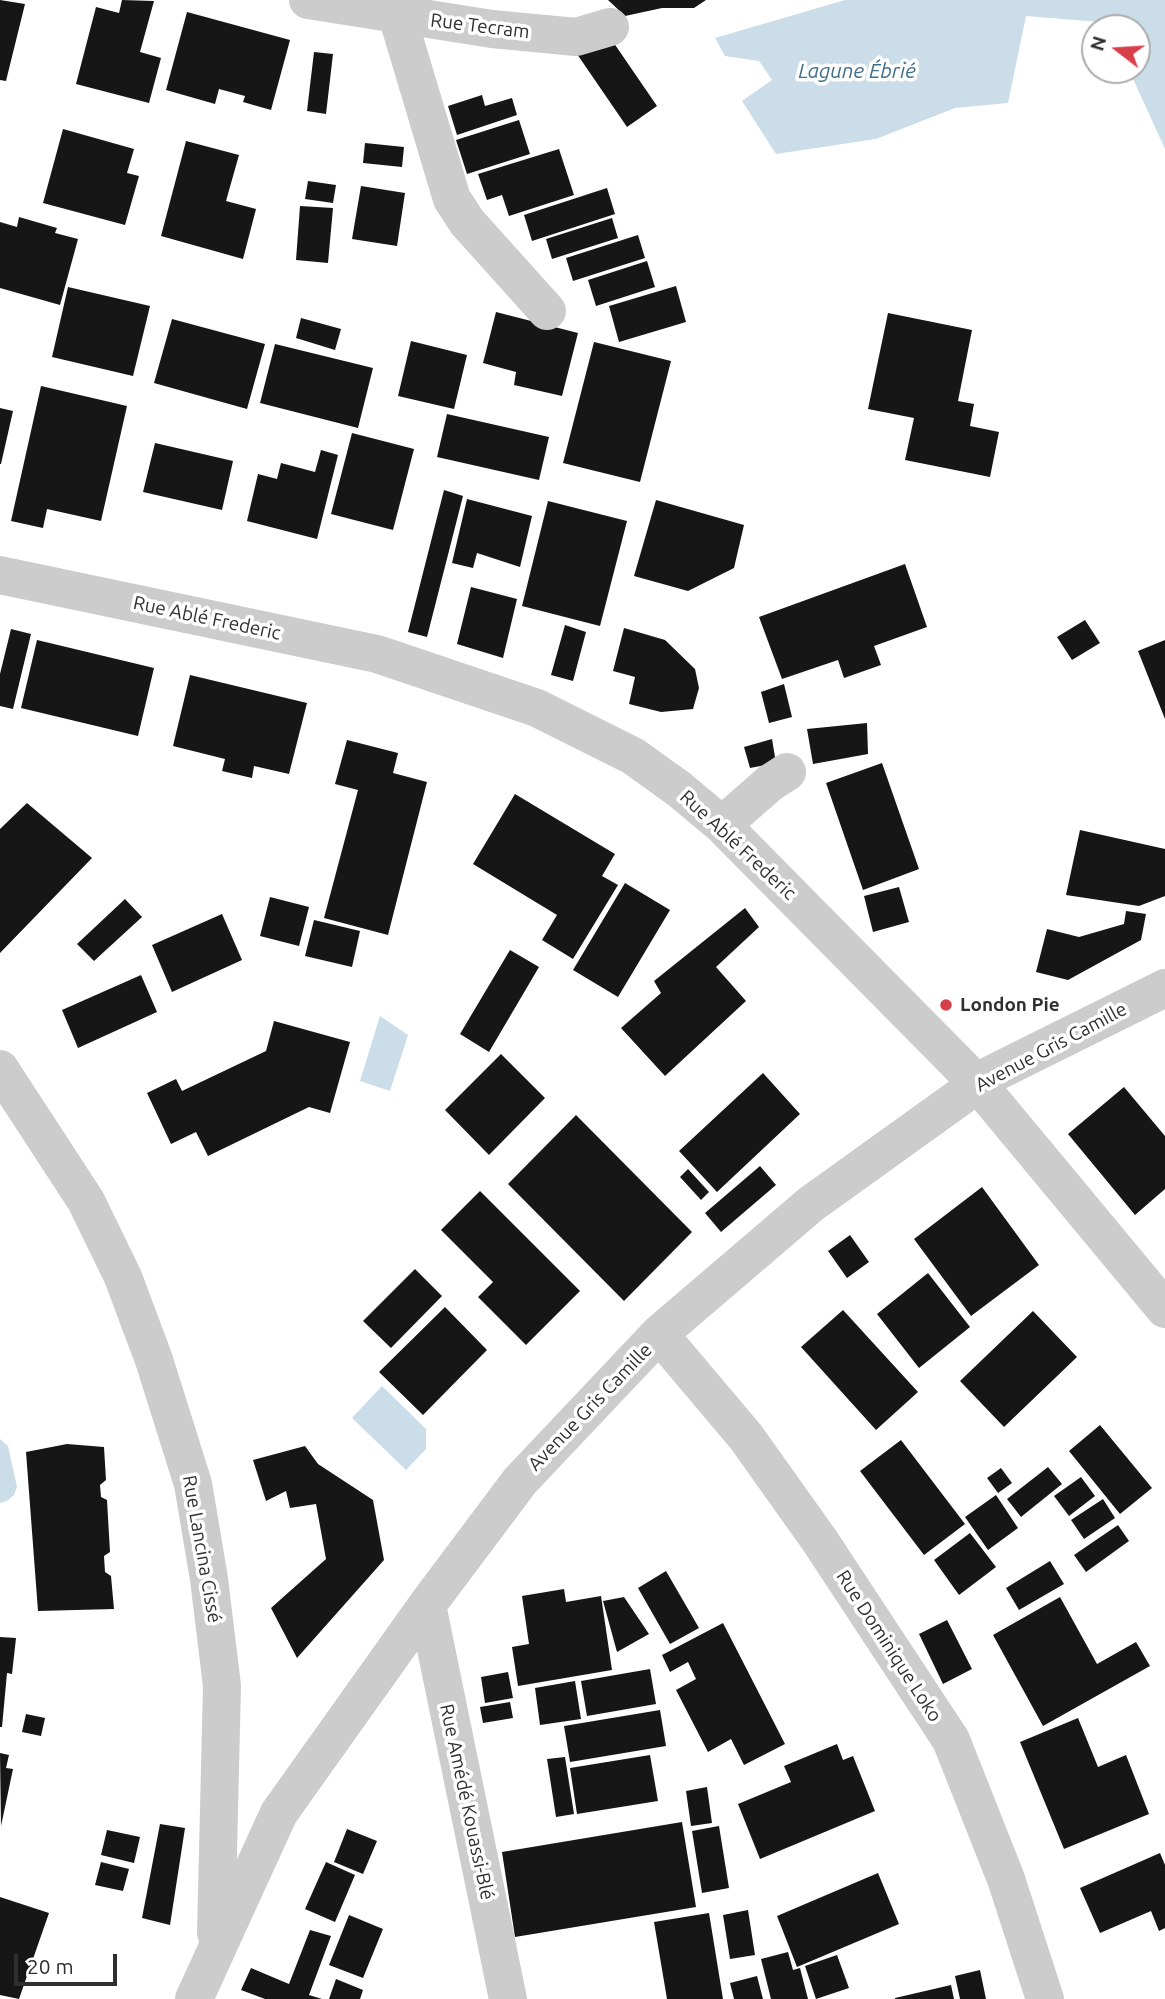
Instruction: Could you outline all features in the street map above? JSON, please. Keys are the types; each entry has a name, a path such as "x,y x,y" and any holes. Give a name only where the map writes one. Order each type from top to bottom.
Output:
{"street":[{"name":"Rue Tecram","path":"308,0 492,29 576,37 610,27"},
{"path":"397,15 452,200 467,222 547,311"},
{"name":"Rue Ablé Frederic","path":"0,575 377,654 464,681 537,708 633,756 679,789 722,825 978,1084 1165,1309"},
{"path":"722,825 786,772"},
{"name":"Avenue Gris Camille","path":"194,1999 279,1813 427,1605 520,1481 659,1334 811,1204 992,1074 1165,988"},
{"name":"Rue Lancina Cissé","path":"0,1069 86,1201 123,1277 154,1360 193,1484 209,1579 222,1686 216,1948"},
{"name":"Rue Dominique Loko","path":"659,1334 746,1437 820,1541 951,1740 1006,1879 1045,1999"},
{"name":"Rue Amédé Kouassi-Blé","path":"427,1605 508,1999"}],"water":[{"name":"Lagune Ébrié","path":"845,0 1165,0 1165,149 1135,84 1151,84 1151,14 1081,14 1081,20 1026,16 1008,103 955,108 876,139 776,154 742,101 772,80 759,61 725,56 715,38"},
{"path":"380,1016 408,1035 390,1091 360,1081"},
{"path":"382,1386 426,1429 426,1449 406,1470 352,1418"},
{"path":"0,1439 8,1446 17,1487 14,1495 0,1503"}],"building":[{"path":"0,0 25,4 6,81 0,80"},
{"path":"122,0 154,1 140,52 161,58 149,103 76,84 96,7 119,13"},
{"path":"608,0 706,0 694,8 662,8 625,16"},
{"path":"187,12 290,40 271,110 243,102 245,96 219,89 215,104 166,90"},
{"path":"607,33 657,106 627,127 577,54"},
{"path":"314,52 333,54 326,114 307,111"},
{"path":"482,95 485,106 512,98 517,115 457,135 448,106"},
{"path":"519,120 530,154 467,174 456,140"},
{"path":"63,129 134,149 127,173 139,176 125,225 43,203"},
{"path":"186,141 239,155 226,201 256,209 243,259 161,236"},
{"path":"365,143 404,147 402,167 363,163"},
{"path":"559,149 574,195 509,216 502,195 487,200 478,174"},
{"path":"308,181 336,185 333,203 305,199"},
{"path":"361,186 405,193 397,246 352,239"},
{"path":"607,188 615,214 532,241 524,215"},
{"path":"300,206 333,208 328,263 296,260"},
{"path":"19,217 57,228 55,233 78,239 60,305 0,288 0,222 17,227"},
{"path":"612,218 618,238 552,259 546,239"},
{"path":"638,235 645,258 573,281 566,258"},
{"path":"647,261 655,287 596,306 588,280"},
{"path":"676,286 686,322 619,342 609,306"},
{"path":"68,287 150,306 133,376 52,357"},
{"path":"496,312 578,333 562,396 514,385 516,372 483,363"},
{"path":"888,313 972,330 958,401 974,404 970,426 999,432 990,477 905,460 914,418 868,409"},
{"path":"301,318 341,329 335,350 296,338"},
{"path":"172,319 265,344 247,409 154,383"},
{"path":"411,341 467,355 454,409 398,396"},
{"path":"594,342 671,361 640,482 563,463"},
{"path":"275,344 373,368 358,428 260,403"},
{"path":"41,386 127,406 101,521 47,509 43,528 11,521"},
{"path":"0,408 13,411 1,464 0,464"},
{"path":"447,414 549,437 539,480 437,457"},
{"path":"352,433 414,449 393,530 331,514"},
{"path":"155,443 233,461 222,510 143,492"},
{"path":"321,450 338,455 317,539 247,521 258,474 277,479 281,463 315,472"},
{"path":"444,490 463,496 427,637 408,632"},
{"path":"467,499 532,516 520,567 477,553 473,568 452,563"},
{"path":"656,500 744,525 734,568 688,591 634,576"},
{"path":"548,501 627,521 600,626 522,606"},
{"path":"905,564 927,627 874,646 881,665 844,678 838,660 782,679 759,617"},
{"path":"471,587 517,599 503,658 457,644"},
{"path":"1085,620 1100,643 1072,660 1057,637"},
{"path":"565,625 586,632 573,681 551,675"},
{"path":"624,628 665,640 695,669 699,688 693,709 661,712 629,704 635,677 613,671"},
{"path":"11,629 31,634 13,709 0,706 0,674"},
{"path":"37,640 154,668 138,736 21,708"},
{"path":"1165,640 1165,719 1138,651"},
{"path":"190,675 307,703 289,774 254,766 252,778 222,771 225,759 173,746"},
{"path":"784,684 792,717 769,723 761,692"},
{"path":"867,723 868,754 813,764 807,729"},
{"path":"772,739 776,763 750,768 744,747"},
{"path":"347,740 398,753 393,773 427,782 388,935 324,918 358,790 335,784"},
{"path":"882,763 919,869 863,890 826,783"},
{"path":"515,794 615,854 602,876 618,885 573,959 542,940 557,915 473,864"},
{"path":"27,803 92,858 0,953 0,829"},
{"path":"1080,830 1165,849 1165,896 1139,906 1066,895"},
{"path":"625,883 670,910 618,997 573,970"},
{"path":"899,887 909,922 873,932 864,896"},
{"path":"270,897 309,907 299,946 260,936"},
{"path":"125,899 142,917 94,961 77,944"},
{"path":"745,908 759,927 716,967 746,1001 665,1076 621,1028 661,993 654,981"},
{"path":"1126,911 1146,914 1141,940 1068,980 1036,972 1047,929 1079,937 1124,924"},
{"path":"222,914 242,960 172,992 152,945"},
{"path":"314,920 360,931 352,967 305,956"},
{"path":"510,950 539,967 489,1052 460,1034"},
{"path":"141,975 157,1012 78,1048 62,1010"},
{"path":"274,1021 350,1042 330,1113 309,1107 208,1156 196,1132 171,1144 147,1093 176,1079 182,1091 266,1051"},
{"path":"501,1054 545,1098 489,1155 445,1110"},
{"path":"763,1073 800,1114 717,1192 679,1151"},
{"path":"1124,1087 1165,1136 1165,1189 1135,1215 1068,1134"},
{"path":"576,1115 692,1232 624,1301 508,1184"},
{"path":"760,1166 776,1185 721,1232 705,1213"},
{"path":"688,1169 709,1192 701,1200 680,1177"},
{"path":"982,1187 1039,1265 971,1316 914,1239"},
{"path":"480,1191 580,1291 526,1345 478,1297 493,1282 441,1230"},
{"path":"850,1235 869,1262 847,1278 828,1251"},
{"path":"415,1269 442,1296 391,1348 363,1321"},
{"path":"928,1273 970,1327 919,1368 877,1314"},
{"path":"445,1307 487,1350 423,1415 379,1372"},
{"path":"843,1310 918,1392 876,1430 801,1347"},
{"path":"1033,1311 1077,1357 1004,1427 960,1381"},
{"path":"1100,1425 1152,1488 1120,1514 1069,1451"},
{"path":"901,1440 965,1524 924,1555 860,1471"},
{"path":"67,1444 104,1447 106,1480 100,1485 101,1497 107,1500 110,1552 104,1556 105,1572 111,1576 114,1609 38,1611 26,1452"},
{"path":"305,1446 318,1464 373,1500 384,1560 297,1658 271,1608 326,1559 316,1504 290,1508 286,1491 266,1501 253,1460"},
{"path":"1048,1467 1062,1484 1021,1517 1007,1499"},
{"path":"1001,1468 1012,1483 998,1493 987,1478"},
{"path":"1081,1477 1095,1496 1069,1516 1054,1496"},
{"path":"996,1495 1018,1528 988,1550 965,1517"},
{"path":"1103,1499 1115,1518 1084,1539 1071,1520"},
{"path":"1118,1525 1129,1541 1086,1572 1074,1555"},
{"path":"970,1533 996,1567 959,1595 934,1560"},
{"path":"1050,1561 1064,1584 1019,1610 1006,1588"},
{"path":"666,1571 699,1628 670,1644 638,1588"},
{"path":"564,1589 566,1602 601,1596 612,1670 518,1686 512,1647 529,1644 522,1596"},
{"path":"624,1597 649,1634 617,1652 603,1601"},
{"path":"1060,1597 1097,1664 1136,1642 1150,1666 1043,1726 993,1635"},
{"path":"947,1620 972,1669 943,1684 919,1634"},
{"path":"723,1623 785,1744 744,1765 731,1739 708,1752 676,1690 696,1679 688,1662 670,1672 662,1655"},
{"path":"0,1637 16,1638 12,1674 7,1673 2,1727 0,1727"},
{"path":"650,1669 656,1704 587,1716 581,1681"},
{"path":"508,1672 513,1698 485,1703 481,1677"},
{"path":"575,1681 581,1719 540,1725 535,1688"},
{"path":"510,1702 513,1718 483,1723 480,1707"},
{"path":"660,1710 666,1746 570,1762 564,1726"},
{"path":"26,1714 45,1718 41,1736 22,1732"},
{"path":"1078,1718 1098,1767 1126,1755 1149,1814 1064,1849 1020,1742"},
{"path":"837,1744 843,1760 853,1756 875,1811 760,1859 738,1804 791,1782 784,1766"},
{"path":"0,1753 9,1755 6,1768 13,1769 1,1826"},
{"path":"650,1755 658,1801 577,1814 570,1768"},
{"path":"565,1757 574,1814 556,1817 547,1759"},
{"path":"707,1787 712,1823 691,1826 686,1791"},
{"path":"682,1822 696,1907 515,1937 502,1852"},
{"path":"160,1824 185,1828 170,1925 142,1918"},
{"path":"719,1826 729,1888 702,1893 692,1831"},
{"path":"347,1829 377,1841 363,1874 334,1862"},
{"path":"107,1830 140,1837 134,1863 101,1855"},
{"path":"1160,1853 1165,1865 1165,1928 1159,1931 1151,1911 1100,1933 1080,1888"},
{"path":"101,1862 129,1869 123,1891 95,1885"},
{"path":"326,1862 355,1875 335,1922 305,1909"},
{"path":"878,1873 899,1924 797,1967 777,1916"},
{"path":"0,1897 49,1913 19,1999 0,1995"},
{"path":"748,1910 755,1955 730,1959 723,1915"},
{"path":"709,1913 723,1999 667,1999 654,1922"},
{"path":"349,1915 383,1929 363,1978 329,1965"},
{"path":"310,1930 331,1936 309,1995 322,1999 265,1999 241,1990 251,1968 289,1984"},
{"path":"788,1952 793,1970 800,1968 808,1999 771,1999 761,1959"},
{"path":"837,1955 849,1988 816,1999 805,1966"},
{"path":"980,1970 986,1999 960,1999 955,1976"},
{"path":"757,1976 763,1999 734,1999 730,1983"},
{"path":"336,1979 363,1990 360,1999 329,1999"},
{"path":"951,1985 954,1999 895,1999 895,1998"}],"place":[{"name":"London Pie","path":"946,1005"}]}
